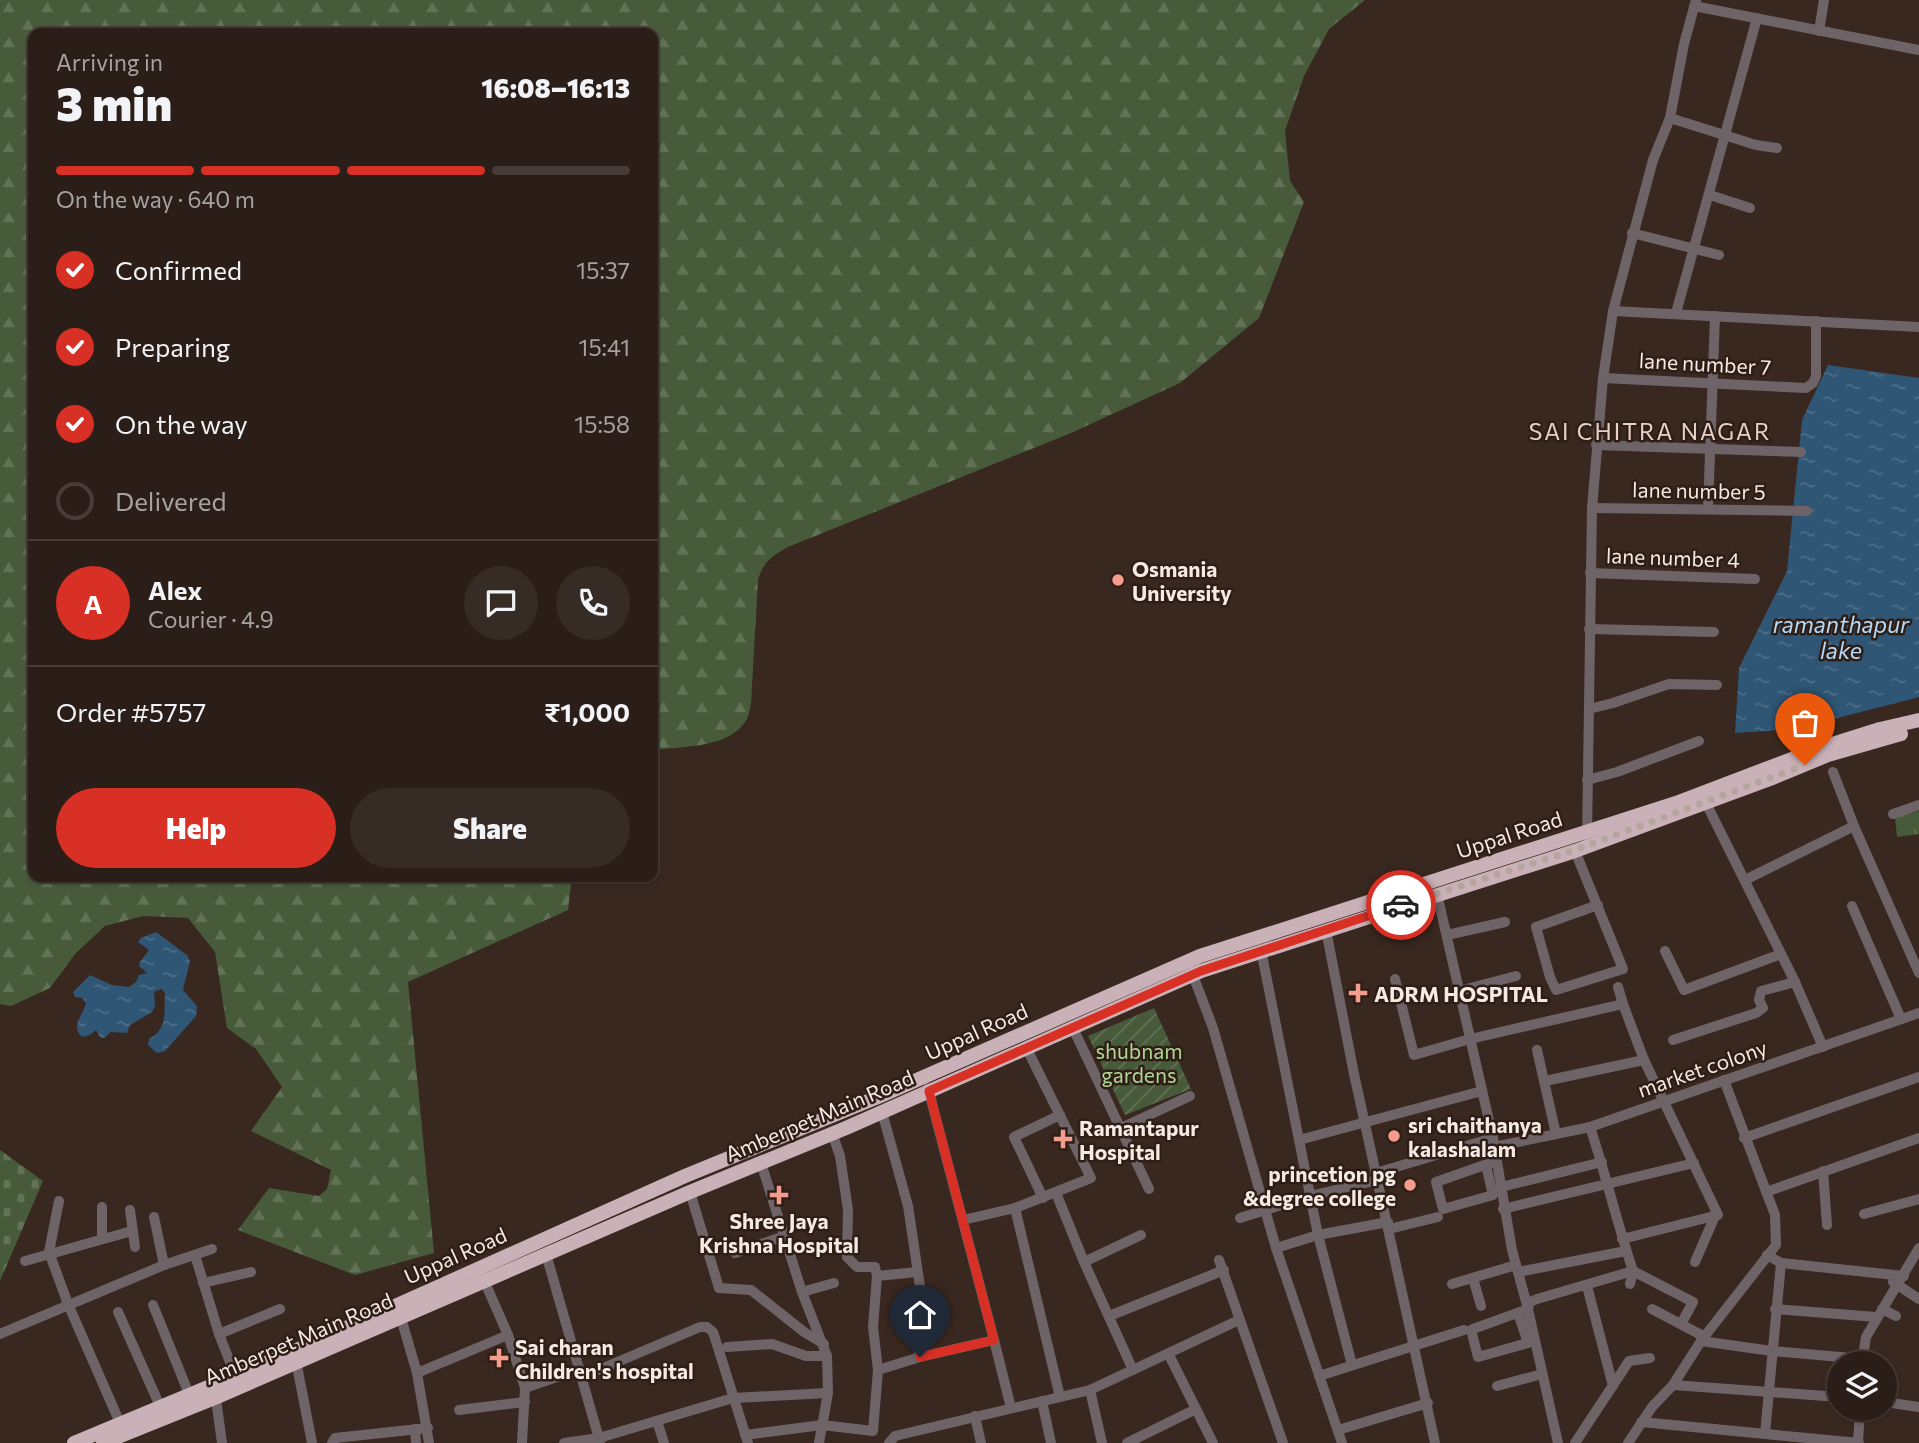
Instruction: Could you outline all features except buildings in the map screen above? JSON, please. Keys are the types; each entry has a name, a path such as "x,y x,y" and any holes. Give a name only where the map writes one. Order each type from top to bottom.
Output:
{"highway":[{"name":"Uppal Road","path":"481,1275 693,1173 926,1084 1190,968 1583,842 1676,803 1919,720"},
{"name":"Amberpet Main Road","path":"103,1443 215,1391 296,1361 399,1310 481,1275 546,1254 882,1112 926,1084 1072,1027 1190,968 1326,930 1706,803 1846,745 1919,730"},
{"name":"Uppal Road","path":"74,1443 189,1394 215,1391 235,1375 399,1310"}],"street":[{"path":"1819,31 1824,0"},
{"path":"1598,905 1536,928 1556,990 1623,969 1598,905 1583,842 1596,445 1613,311 1653,160 1670,118 1695,3 1919,50"},
{"path":"1676,313 1757,18"},
{"path":"1670,118 1756,145 1777,148"},
{"path":"1710,195 1750,208"},
{"path":"1632,233 1719,255"},
{"path":"1613,311 1919,327"},
{"path":"1707,509 1715,316"},
{"name":"lane number 7","path":"1603,378 1805,388 1813,383 1816,376 1816,321"},
{"path":"1596,445 1801,452"},
{"name":"lane number 5","path":"1592,508 1807,511"},
{"name":"lane number 4","path":"1590,573 1755,579"},
{"path":"1589,629 1714,632"},
{"path":"1589,709 1669,684 1717,685"},
{"path":"1587,780 1617,772 1699,741"},
{"path":"1833,772 1854,827 1919,973"},
{"path":"1706,803 1795,982 1823,1047"},
{"path":"1893,814 1919,805"},
{"path":"1745,880 1854,827"},
{"path":"1437,894 1493,1142 1493,1195 1443,1209 1436,1182 1491,1163"},
{"path":"1852,906 1901,1019"},
{"path":"1447,935 1505,922"},
{"path":"1326,930 1365,1124 1435,1443"},
{"path":"1261,950 1318,1235 1352,1365"},
{"path":"1665,951 1684,990 1781,954"},
{"path":"1190,968 1213,1028 1276,1248 1342,1443"},
{"path":"1459,991 1517,976"},
{"path":"1395,979 1414,1055 1470,1039 1623,1004"},
{"path":"1673,1040 1756,1013 1763,1008 1759,1000 1761,992 1795,982"},
{"path":"1618,987 1644,1060 1718,1215 1715,1216 1695,1262"},
{"name":"market colony","path":"1240,1218 1493,1142 1556,1135 1590,1127 1919,1013"},
{"path":"1072,1027 1149,1189"},
{"path":"963,1220 1015,1208 1091,1178 1026,1046"},
{"path":"1537,1050 1556,1135"},
{"path":"1545,1081 1644,1060"},
{"path":"1744,1138 1919,1077"},
{"path":"1724,1080 1775,1215 1775,1309 1765,1434"},
{"path":"926,1084 1011,1408"},
{"path":"1299,1140 1482,1091"},
{"path":"1121,1128 1190,1096"},
{"path":"882,1112 908,1206 922,1300"},
{"path":"1043,1198 1014,1137 1060,1115"},
{"path":"1590,1127 1609,1183 1622,1239 1633,1271 1630,1284"},
{"path":"525,1388 581,1373 700,1327 707,1327 713,1332 746,1439 822,1425 873,1431 877,1370 873,1327 877,1276 875,1267 857,1267 847,1257 848,1210 840,1156 832,1133"},
{"path":"1766,1192 1919,1138"},
{"path":"1501,1187 1602,1162"},
{"path":"761,1163 802,1292 827,1356 828,1392 819,1443"},
{"path":"1491,1163 1501,1187 1503,1209 1517,1269 1523,1311 1528,1343 1478,1357 1471,1330 1523,1311 1531,1301 1633,1271 1693,1302 1681,1324"},
{"path":"1503,1209 1694,1164"},
{"path":"1823,1171 1827,1225"},
{"path":"690,1192 719,1288 751,1290 824,1344"},
{"path":"1056,1193 1133,1370"},
{"path":"1864,1214 1919,1199"},
{"path":"59,1201 49,1252 68,1304 120,1423"},
{"path":"102,1207 102,1239"},
{"path":"1015,1208 1060,1397"},
{"path":"130,1209 135,1247"},
{"path":"1622,1239 1715,1216"},
{"path":"153,1217 164,1265"},
{"path":"1276,1248 1318,1235 1438,1217"},
{"path":"25,1261 49,1252 132,1231"},
{"path":"1084,1262 1141,1235"},
{"path":"734,1253 785,1236"},
{"path":"1864,1351 1866,1337 1919,1248"},
{"path":"0,1334 164,1265 212,1249"},
{"path":"1452,1284 1517,1269 1626,1251"},
{"path":"546,1254 599,1441"},
{"path":"195,1255 219,1334 235,1375"},
{"path":"1774,1259 1904,1276"},
{"path":"1628,1443 1673,1385 1703,1339 1774,1259"},
{"path":"1219,1260 1283,1443"},
{"path":"1110,1316 1224,1270"},
{"path":"203,1283 251,1272"},
{"path":"877,1276 917,1272"},
{"path":"1885,1274 1897,1287 1919,1299"},
{"path":"481,1275 508,1335 525,1388 522,1443"},
{"path":"1473,1278 1481,1306"},
{"path":"802,1292 834,1283"},
{"path":"1587,1286 1613,1386"},
{"path":"153,1305 189,1394"},
{"path":"1652,1308 1703,1339 1827,1357"},
{"path":"219,1334 280,1309"},
{"path":"1775,1309 1896,1316"},
{"path":"399,1310 417,1373 429,1443"},
{"path":"1523,1311 1542,1374 1558,1443"},
{"path":"118,1312 160,1406"},
{"path":"889,1443 895,1436 908,1438 975,1416 1090,1390 1239,1320"},
{"path":"913,1325 920,1357"},
{"path":"1319,1376 1464,1330"},
{"path":"417,1373 508,1335"},
{"path":"877,1370 994,1340"},
{"path":"727,1347 772,1344 806,1356 827,1356"},
{"path":"1169,1355 1213,1443"},
{"path":"1575,1443 1629,1361 1650,1358"},
{"path":"296,1361 312,1443"},
{"path":"1497,1386 1542,1374"},
{"path":"1673,1385 1827,1396"},
{"path":"1090,1390 1102,1443"},
{"path":"215,1391 222,1443"},
{"path":"564,1443 599,1441 733,1398 828,1392"},
{"path":"1042,1401 1051,1443"},
{"path":"459,1410 524,1402"},
{"path":"1338,1430 1428,1403"},
{"path":"1897,1404 1919,1407"},
{"path":"1132,1442 1196,1409"},
{"path":"975,1416 981,1443"},
{"path":"657,1421 663,1443"},
{"path":"1642,1422 1858,1443 1859,1421"},
{"path":"332,1443 335,1438 428,1427"},
{"path":"415,1429 416,1443"}],"green space":[{"path":"0,0 1365,0 1329,29 1304,76 1285,131 1290,181 1304,202 1259,318 1180,383 1071,433 777,553 765,564 758,580 751,703 747,719 739,729 717,741 658,749 658,28 28,28 28,882 571,882 568,910 408,982 434,1253 355,1275 238,1230 269,1188 319,1196 327,1189 331,1170 251,1131 282,1087 256,1049 227,1028 215,952 188,918 143,916 105,926 75,954 50,988 11,1006 0,1004"},
{"path":"1919,811 1919,834 1897,837 1895,817"},
{"name":"shubnam gardens","path":"1154,1008 1191,1089 1125,1115 1088,1036"},
{"path":"0,1150 43,1181 0,1281"}],"water":[{"name":"ramanthapur lake","path":"1828,365 1919,378 1919,697 1795,729 1735,733 1739,668 1787,571 1802,420"},
{"path":"156,932 187,955 190,961 183,990 197,1006 196,1016 165,1051 157,1053 148,1045 149,1039 159,1030 164,1019 165,993 161,989 154,992 155,1006 152,1012 130,1025 127,1033 111,1032 104,1038 100,1037 96,1030 82,1037 77,1025 86,1003 82,998 75,997 73,992 90,975 112,985 129,987 136,982 139,975 147,973 139,966 149,950 138,942"}],"way so far":[{"path":"1401,905 1593,844 1805,765"}],"place":[{"name":"Osmania University","path":"1118,580"},
{"name":"ADRM HOSPITAL","path":"1358,993"},
{"name":"sri chaithanya kalashalam","path":"1394,1136"},
{"name":"Ramantapur Hospital","path":"1063,1139"},
{"name":"princetion pg &degree college","path":"1410,1185"},
{"name":"Shree Jaya Krishna Hospital","path":"779,1195"},
{"name":"Sai charan Children's hospital","path":"499,1358"}],"district":[{"name":"SAI CHITRA NAGAR","path":"1650,431"}],"route":[{"path":"920,1357 994,1340 929,1091 1225,961 1401,905"}]}
